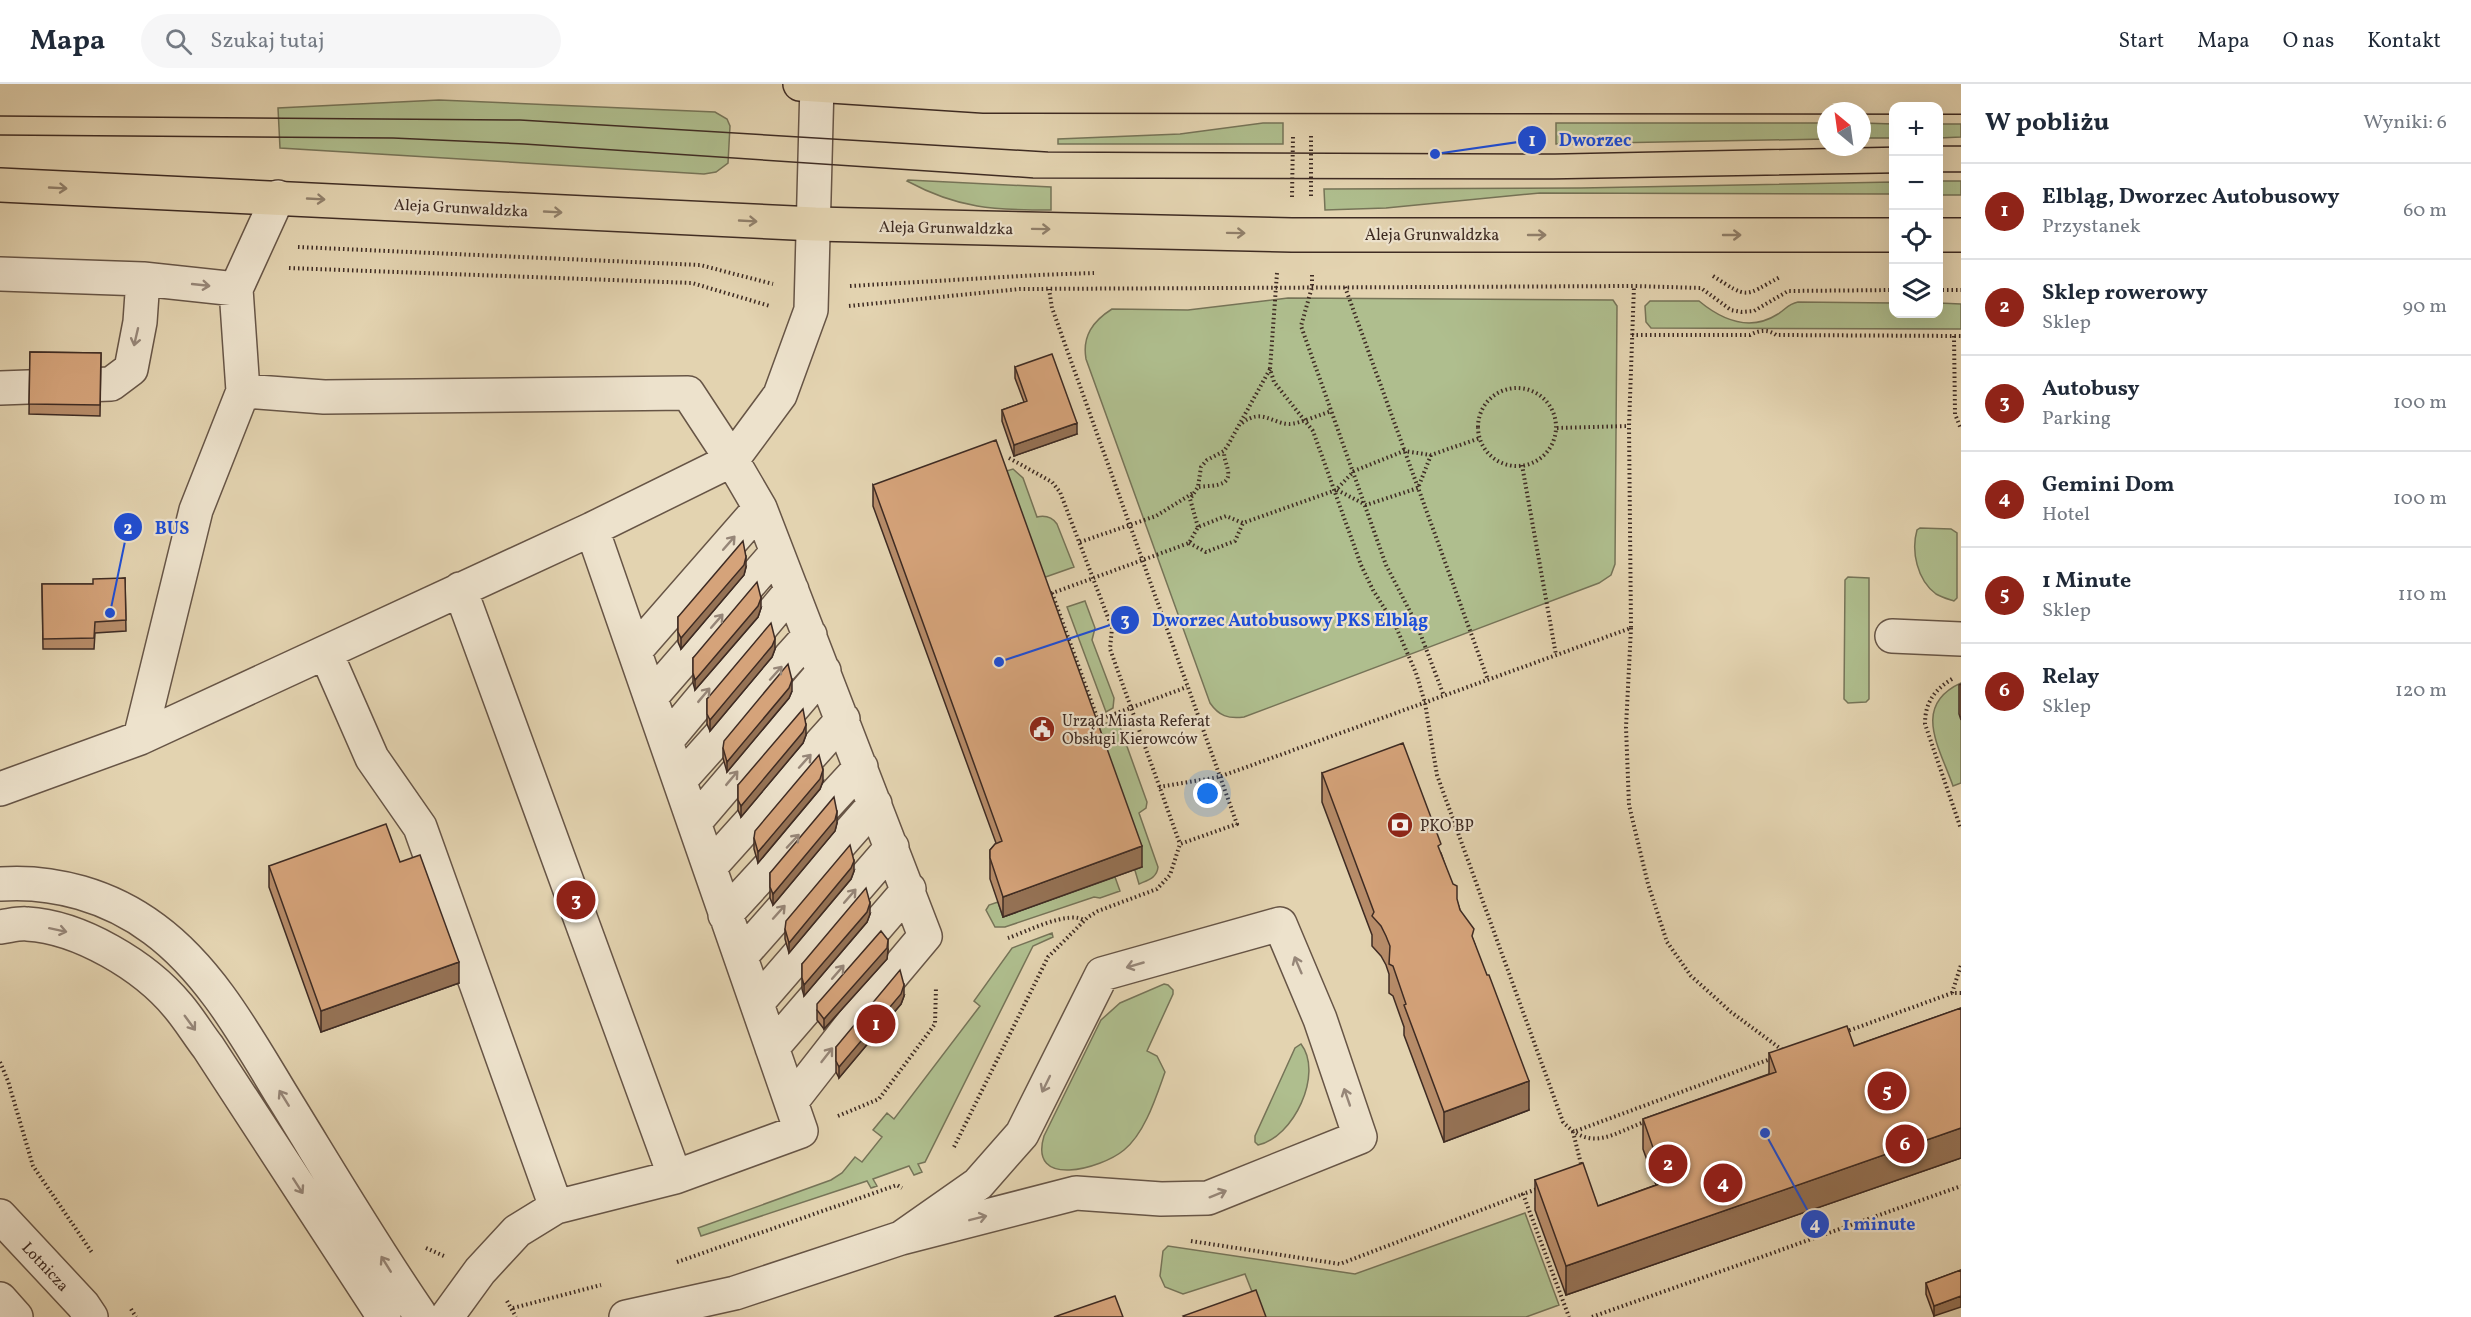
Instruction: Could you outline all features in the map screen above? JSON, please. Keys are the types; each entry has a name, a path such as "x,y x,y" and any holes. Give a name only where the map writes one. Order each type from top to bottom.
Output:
{"main road":[{"path":"811,84 984,96 1302,98 1417,91 1803,90 1961,97"},
{"name":"Aleja Grunwaldzka","path":"0,185 815,224 1301,234 1889,235"},
{"path":"1943,235 1961,235"}],"street":[{"path":"0,789 140,738 592,529 732,460 780,395 812,299 815,224 811,84"},
{"path":"140,738 196,510 243,391 246,267 278,197"},
{"path":"0,274 143,279 246,267"},
{"path":"0,388 111,384 131,369 140,322 143,279"},
{"path":"0,884 36,884 83,892 122,910 153,928 180,951 237,1022 390,1270 432,1316 517,1232 556,1207 675,1177 796,1116 862,1011 925,936 909,889 760,508 688,393 324,397 243,391"},
{"path":"635,651 760,508"},
{"path":"592,529 681,779 725,915 796,1116"},
{"path":"651,697 777,552"},
{"path":"460,589 675,1177"},
{"path":"667,740 792,590"},
{"path":"681,779 810,635"},
{"path":"1892,636 1961,639"},
{"path":"326,653 372,758 420,827 556,1207"},
{"path":"694,823 824,671"},
{"path":"710,867 843,719"},
{"path":"725,915 861,767"},
{"path":"741,956 875,804"},
{"path":"757,1003 892,848"},
{"path":"772,1048 909,889"},
{"path":"0,927 27,924 72,933 115,954 151,980 178,1005 208,1047 384,1317"},
{"path":"626,1317 735,1293 901,1238 1076,1193 1161,1199 1208,1198 1360,1137 1320,1019 1280,924 1102,974 1022,1134 978,1184 901,1238"},
{"name":"Lotnicza","path":"0,1215 83,1305 91,1317"},
{"path":"0,1299 16,1317"}],"path":[{"path":"1302,98 1301,234 1312,287 1301,326 1386,565 1417,625 1444,696"},
{"path":"1302,98 1301,234 1290,270 1277,270 1278,288 1270,369 1274,382 1313,431 1361,565 1404,645 1416,673 1425,703 1437,776 1563,1122 1583,1138 1595,1140 1649,1120"},
{"path":"246,267 700,265 780,285 812,299 1020,289 1634,286 1701,288 1731,310 1742,312 1754,311 1788,291 1889,290"},
{"path":"246,267 692,284 778,309 812,299 1038,274 1098,273"},
{"path":"1573,1132 1786,1053 1731,1012 1691,976 1667,942 1648,884 1629,805 1626,727 1631,628 1629,426 1634,286"},
{"path":"1345,287 1488,680"},
{"path":"1049,290 1052,308 1237,824 1180,844"},
{"path":"1943,290 1961,290"},
{"path":"1632,335 1750,335 1757,331 1771,331 1776,335 1961,336"},
{"path":"1954,336 1955,414 1961,429"},
{"path":"1079,543 1156,516 1193,492 1198,487 1201,467 1208,460 1224,452 1270,369"},
{"path":"1515,387 1528,388 1540,394 1549,404 1555,416 1557,429 1550,449 1533,463 1522,465 1500,462 1490,455 1480,438 1479,420 1483,408 1491,397 1502,390 1515,387"},
{"path":"1239,426 1254,417 1274,418 1291,424 1332,411"},
{"path":"1557,429 1629,426"},
{"path":"1044,597 1189,543 1198,527 1226,516 1243,523 1336,490 1354,471 1404,451 1431,455 1480,438"},
{"path":"1198,487 1224,482 1228,476 1228,470 1224,452"},
{"path":"1336,490 1366,506 1418,488 1431,455"},
{"path":"953,1150 1041,967 1057,946 1084,921 1108,906 1157,889 1170,875 1180,844 1110,649 1112,628 1056,486 1009,458"},
{"path":"1522,465 1556,655"},
{"path":"1193,492 1191,505 1198,527"},
{"path":"1189,543 1206,552 1235,541 1243,523"},
{"path":"1052,593 1098,720 1187,687"},
{"path":"1159,787 1219,777 1631,628"},
{"path":"1955,677 1939,688 1930,698 1925,711 1925,724 1960,826"},
{"path":"1008,938 1068,917 1080,918 1084,921"},
{"path":"796,1116 879,1100 935,1024 936,976 925,936"},
{"path":"1952,993 1961,965"},
{"path":"1842,1033 1952,993 1961,993"},
{"path":"0,1062 8,1081 33,1166 98,1260"},
{"path":"1573,1132 1583,1172"},
{"path":"674,1263 897,1185 910,1193"},
{"path":"1187,1240 1340,1264 1543,1186"},
{"path":"1592,1317 1961,1186"},
{"path":"1524,1194 1569,1317"},
{"path":"513,1308 609,1283"},
{"path":"130,1308 136,1317"}],"green space":[{"path":"439,100 715,112 727,119 730,126 728,163 716,172 704,174 280,148 278,108"},
{"path":"1263,123 1283,123 1283,144 1058,144 1058,139 1180,134"},
{"path":"1556,123 1817,123 1817,139 1556,144"},
{"path":"1871,123 1889,124 1889,138 1871,138"},
{"path":"1943,124 1961,124 1961,137 1943,138"},
{"path":"908,180 1051,187 1051,210 977,206 943,197"},
{"path":"1943,181 1961,181 1961,195 1943,195"},
{"path":"1889,182 1889,194 1540,193 1386,208 1325,210 1324,189 1581,188"},
{"path":"1288,298 1613,300 1617,306 1615,564 1611,575 1599,583 1244,717 1229,717 1220,714 1210,703 1086,359 1087,336 1094,324 1112,309 1188,310"},
{"path":"1650,301 1699,301 1717,314 1747,323 1768,319 1789,305 1798,302 1889,303 1889,318 1943,318 1943,303 1961,304 1961,329 1651,328 1646,322 1645,306"},
{"path":"1013,469 1023,478 1037,517 1049,517 1057,524 1074,567 1037,580 1000,473"},
{"path":"1920,528 1951,529 1957,533 1957,598 1954,601 1936,594 1929,588 1920,573 1915,556 1915,538"},
{"path":"1848,577 1869,578 1869,699 1866,702 1848,703 1844,699 1845,580"},
{"path":"1085,601 1095,628 1092,640 1114,698 1113,708 1106,712 1067,607"},
{"path":"1961,683 1961,783 1953,786 1933,729 1933,716 1937,703 1946,692"},
{"path":"1112,721 1120,727 1147,802 1146,808 1139,813 1158,867 1154,876 1139,884 1093,728"},
{"path":"1115,877 1120,891 1100,898 1094,897 1005,927 995,927 986,910 989,905 998,902 1003,917"},
{"path":"1052,933 1053,937 1033,946 925,1162 918,1164 922,1172 914,1175 909,1166 873,1179 877,1186 871,1188 867,1181 701,1236 698,1228 831,1180 842,1173 855,1157 862,1162 882,1137 873,1130 887,1113 894,1119 980,1006 974,1001 1012,948"},
{"path":"1164,984 1173,990 1173,994 1147,1051 1157,1056 1165,1072 1144,1124 1131,1143 1113,1157 1084,1168 1056,1169 1047,1163 1042,1153 1044,1136 1101,1020 1120,1003"},
{"path":"1301,1044 1307,1057 1309,1071 1307,1087 1301,1103 1283,1130 1271,1140 1258,1145 1255,1142 1255,1136 1295,1048"},
{"path":"1525,1213 1559,1305 1526,1317 1262,1317 1245,1274 1183,1294 1165,1287 1160,1276 1163,1251 1168,1246 1355,1274"}],"building":[{"path":"30,352 101,353 100,405 29,404"},
{"path":"1052,354 1077,423 1014,445 1002,410 1027,401 1015,367"},
{"path":"996,440 1142,846 1003,897 990,858 990,850 1002,841 873,485"},
{"path":"743,541 746,557 744,565 681,638 678,632 678,617"},
{"path":"125,578 126,620 95,622 94,638 43,639 42,584 93,584 93,579"},
{"path":"757,582 761,598 758,606 695,680 693,658"},
{"path":"771,623 775,639 772,646 710,720 707,714 707,699"},
{"path":"788,664 792,680 789,688 727,762 723,748 724,741"},
{"path":"803,709 806,725 803,732 741,806 738,800 738,785"},
{"path":"1403,743 1441,844 1438,846 1453,884 1457,886 1460,910 1474,929 1472,936 1529,1081 1444,1112 1404,1005 1406,1004 1393,966 1389,964 1390,946 1381,926 1372,916 1374,912 1322,773"},
{"path":"819,755 823,770 820,779 758,852 754,838 755,831"},
{"path":"834,797 837,812 835,820 773,894 770,887 770,873"},
{"path":"386,824 400,862 420,855 459,962 321,1011 269,866"},
{"path":"850,845 854,861 851,868 789,943 785,929 786,921"},
{"path":"866,888 870,903 867,912 804,985 802,964"},
{"path":"881,931 888,940 887,948 824,1019 817,1010 817,1004"},
{"path":"900,970 904,985 901,994 839,1067 836,1061 836,1047"},
{"path":"1961,1008 1961,1128 1566,1266 1535,1180 1583,1163 1598,1206 1665,1182 1643,1119 1776,1072 1769,1053 1847,1026 1854,1046"},
{"path":"1961,1270 1961,1296 1934,1306 1926,1283"},
{"path":"1256,1290 1266,1317 1183,1316"},
{"path":"1115,1296 1123,1317 1054,1317"}],"tram line":[{"path":"0,116 520,120 1048,152 1555,154 1889,147"},
{"path":"0,135 393,138 524,144 1033,178 1553,179 1889,173"},
{"path":"1943,146 1961,146"},
{"path":"1943,172 1961,172"}],"place":[{"name":"Dworzec","path":"1435,154"},
{"name":"BUS","path":"110,613"},
{"name":"Dworzec Autobusowy PKS Elbląg","path":"999,662"},
{"name":"Urząd Miasta Referat Obsługi Kierowców","path":"1042,729"},
{"name":"PKO BP","path":"1400,825"},
{"name":"Autobusy","path":"576,900"},
{"name":"Elbląg, Dworzec Autobusowy","path":"876,1024"},
{"name":"1 Minute","path":"1887,1091"},
{"name":"1 minute","path":"1765,1133"},
{"name":"Relay","path":"1905,1144"},
{"name":"Sklep rowerowy","path":"1668,1164"},
{"name":"Gemini Dom","path":"1723,1183"}]}
